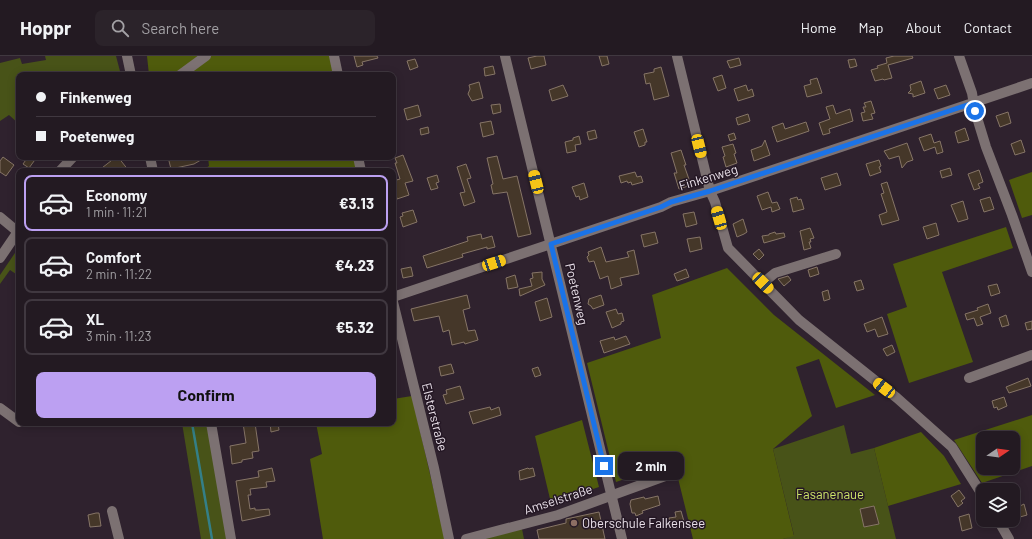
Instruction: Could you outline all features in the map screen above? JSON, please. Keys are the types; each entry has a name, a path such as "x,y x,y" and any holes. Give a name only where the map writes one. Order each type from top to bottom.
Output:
{"street":[{"path":"127,56 130,72"},
{"path":"184,72 206,56"},
{"path":"334,56 337,72"},
{"name":"Poetenweg","path":"505,56 622,539"},
{"path":"677,56 710,191 715,202 728,248 799,320 897,398 952,447 976,485"},
{"path":"959,56 972,93 973,103 986,147 1032,272"},
{"name":"Finkenweg","path":"396,296 661,207 671,202 710,191 1032,83"},
{"path":"63,168 70,160"},
{"path":"0,217 16,229"},
{"path":"0,257 16,234"},
{"path":"763,283 775,273 836,254"},
{"name":"Elsterstraße","path":"396,314 434,468 449,539"},
{"path":"969,378 1032,355"},
{"path":"0,408 16,420"},
{"path":"212,426 231,539"},
{"name":"Amselstraße","path":"466,539 558,515 679,471"},
{"path":"112,511 119,539"},
{"path":"1002,527 1009,539"}],"green space":[{"path":"45,56 116,56 120,72 16,72 16,121 9,115 0,121 0,63 20,58 22,64 46,60"},
{"path":"147,56 330,56 334,72 149,72"},
{"path":"208,160 357,160 358,168 205,168 209,166"},
{"path":"1032,172 1032,215 1022,218 1009,180"},
{"path":"1006,227 1013,248 942,272 973,362 909,383 887,314 907,307 893,264"},
{"path":"16,251 16,274 10,270 0,284 0,275"},
{"path":"727,268 774,315 875,395 836,408 819,359 796,367 812,416 773,449 794,536 783,539 693,539 674,462 616,482 587,363 661,338 652,295"},
{"path":"412,396 445,539 323,539 310,459 322,454 317,426 396,426 396,399"},
{"path":"1032,415 1032,466 1020,470 1020,431 982,431"},
{"path":"582,420 599,487 551,503 535,436"},
{"name":"Fasanenaue","path":"844,425 851,454 874,448 896,539 783,539 794,535 773,449"},
{"path":"182,426 209,426 228,539 201,539"},
{"path":"921,432 944,456 961,484 888,506 874,448"},
{"path":"976,433 976,474 954,440"},
{"path":"977,475 1006,475 982,483"},
{"path":"522,529 524,539 477,539"}],"building":[{"path":"354,56 377,56 378,58 362,62 363,65 357,67"},
{"path":"544,56 546,65 531,69 528,58"},
{"path":"599,56 607,56 609,64 602,66"},
{"path":"894,56 912,56 913,58 888,65 892,78 875,81 871,70 878,68 877,66 887,63 886,58"},
{"path":"739,58 741,65 730,68 727,61"},
{"path":"415,59 418,67 410,70 407,61"},
{"path":"855,59 857,66 850,68 848,60"},
{"path":"493,66 495,74 485,76 484,68"},
{"path":"661,67 669,96 654,100 650,83 646,84 644,74 654,72 654,69"},
{"path":"722,75 726,88 718,91 713,78"},
{"path":"817,78 822,93 807,97 804,86 811,84 810,80"},
{"path":"921,81 925,93 913,97 913,94 908,93 911,90 910,85"},
{"path":"479,82 483,98 472,101 468,94 470,89 469,85"},
{"path":"563,85 568,96 552,101 549,90"},
{"path":"746,85 748,91 752,89 754,96 738,101 734,89"},
{"path":"946,85 950,95 938,99 934,89"},
{"path":"871,101 875,113 871,114 873,119 863,121 861,113 865,112 863,107 866,107 864,103"},
{"path":"500,104 501,112 493,114 491,105"},
{"path":"418,105 421,116 407,120 404,109"},
{"path":"833,105 836,114 850,109 853,121 829,129 830,133 823,135 819,123 830,119 826,107"},
{"path":"1008,112 1011,123 1000,127 996,116"},
{"path":"748,114 750,121 738,125 736,118"},
{"path":"491,121 494,134 483,137 480,123"},
{"path":"806,122 809,131 777,142 772,127 783,123 785,129"},
{"path":"428,127 429,133 421,135 420,129"},
{"path":"965,128 969,140 958,143 955,132"},
{"path":"643,129 647,142 645,142 645,145 639,147 634,132"},
{"path":"595,130 597,138 589,140 587,132"},
{"path":"734,133 736,139 730,141 728,135"},
{"path":"931,134 934,143 940,141 943,152 937,154 935,147 924,151 919,138"},
{"path":"579,136 581,144 575,145 576,151 567,153 565,142 573,140 573,138"},
{"path":"765,140 770,155 754,161 751,150 762,146"},
{"path":"1021,140 1025,152 1015,155 1011,144"},
{"path":"907,143 913,160 907,162 902,168 899,156 889,159 884,151"},
{"path":"733,144 737,163 726,167 722,147"},
{"path":"681,150 686,165 684,165 691,185 679,189 674,173 677,173 671,153"},
{"path":"403,155 413,181 405,183 409,195 397,199 396,180 400,179 395,163 397,163 396,158"},
{"path":"497,156 503,179 517,176 531,234 518,237 507,192 493,194 491,185 493,184 487,158"},
{"path":"3,157 14,165 6,176 0,172 0,161"},
{"path":"26,160 35,160 29,168 23,164"},
{"path":"112,160 120,160 127,168 102,168"},
{"path":"169,160 201,160 194,164 171,168"},
{"path":"879,160 881,172 870,176 866,164"},
{"path":"466,164 471,178 467,179 475,202 464,206 460,193 465,192 457,167"},
{"path":"950,168 952,175 942,178 940,171"},
{"path":"979,170 983,182 978,184 980,188 974,190 968,174"},
{"path":"635,172 637,177 641,176 643,182 632,185 631,182 628,183 627,181 621,183 619,176"},
{"path":"837,173 841,185 825,190 821,178"},
{"path":"437,175 439,182 436,183 438,188 431,190 427,178"},
{"path":"887,182 899,220 882,225 879,215 887,212 881,194 884,193 881,184"},
{"path":"584,183 588,197 580,200 579,196 576,197 572,187"},
{"path":"768,192 772,203 777,202 780,209 772,212 771,207 762,210 757,196"},
{"path":"797,197 798,200 801,199 804,209 793,212 790,199"},
{"path":"990,197 994,209 984,212 980,200"},
{"path":"963,201 968,219 958,222 951,205"},
{"path":"413,210 417,222 403,227 400,217 403,216 402,213"},
{"path":"694,212 697,224 686,227 683,214"},
{"path":"743,219 747,232 737,237 733,224"},
{"path":"936,223 939,235 927,239 923,227"},
{"path":"810,228 814,238 810,239 811,242 809,242 811,248 804,250 800,231"},
{"path":"655,232 658,243 644,247 641,235"},
{"path":"775,232 776,234 784,233 785,237 764,243 762,236"},
{"path":"481,234 482,239 492,236 495,247 487,249 487,247 462,254 463,257 427,268 423,256 468,241 467,237"},
{"path":"700,237 702,249 690,252 687,239"},
{"path":"601,247 606,262 629,257 627,252 634,250 639,274 620,278 622,285 611,289 608,276 600,279 594,261 589,262 587,257 589,255 588,252"},
{"path":"759,249 764,255 759,260 753,254"},
{"path":"411,267 413,276 403,278 401,269"},
{"path":"817,267 819,274 810,277 808,270"},
{"path":"686,269 689,277 677,281 674,274"},
{"path":"542,272 542,279 545,285 520,296 519,289 532,286 530,279 533,278 532,273"},
{"path":"515,275 518,287 508,289 506,278"},
{"path":"788,276 791,280 784,286 778,279"},
{"path":"861,280 864,289 857,291 854,282"},
{"path":"997,284 1000,293 991,296 988,286"},
{"path":"828,290 830,299 824,301 822,292"},
{"path":"467,295 470,308 463,310 468,331 475,330 478,340 465,344 464,342 452,345 449,330 443,332 439,316 414,321 411,309"},
{"path":"601,295 604,305 593,309 588,304 589,299"},
{"path":"547,298 552,317 540,321 535,302"},
{"path":"988,304 991,313 980,317 983,324 977,326 974,318 967,320 965,314 978,310 977,308"},
{"path":"616,309 618,314 622,313 624,321 612,328 606,312"},
{"path":"1006,315 1009,325 1002,327 999,318"},
{"path":"882,317 888,334 878,337 875,329 867,332 864,324"},
{"path":"1032,321 1032,329 1027,330 1025,323"},
{"path":"626,336 630,344 604,353 600,341 614,337 615,340"},
{"path":"892,345 895,352 887,356 883,349"},
{"path":"451,364 454,373 441,376 439,367"},
{"path":"538,367 541,375 535,377 532,369"},
{"path":"1028,378 1031,386 1009,393 1006,387"},
{"path":"460,386 464,399 446,404 443,395 447,394 446,390"},
{"path":"1004,397 1007,406 998,410 997,407 994,408 992,401"},
{"path":"490,407 491,410 499,407 501,415 473,424 469,412"},
{"path":"243,426 255,426 259,451 252,452 253,458 232,464 230,446 246,443"},
{"path":"270,426 278,426 279,430 271,432"},
{"path":"272,468 275,481 266,482 267,487 250,489 251,495 248,495 250,509 269,509 270,515 242,521 236,481 259,477 258,471"},
{"path":"533,468 535,476 520,480 519,471"},
{"path":"959,490 965,498 961,501 963,503 958,507 951,496"},
{"path":"658,496 660,505 642,511 643,513 636,516 635,513 632,513 630,504 631,500"},
{"path":"1024,504 1027,515 1020,517 1020,506"},
{"path":"874,506 879,524 864,527 860,509"},
{"path":"681,511 685,525 672,528 669,518 676,517 675,512"},
{"path":"599,512 605,539 539,539 537,530 566,523 566,519"},
{"path":"99,513 101,526 90,527 88,515"},
{"path":"969,514 972,528 962,531 959,517"}],"waterway":[{"path":"193,426 212,539"}],"place":[{"name":"Oberschule Falkensee","path":"574,523"}],"route":[{"path":"604,466 551,244 661,207 671,202 695,196 973,103 975,111"}]}
